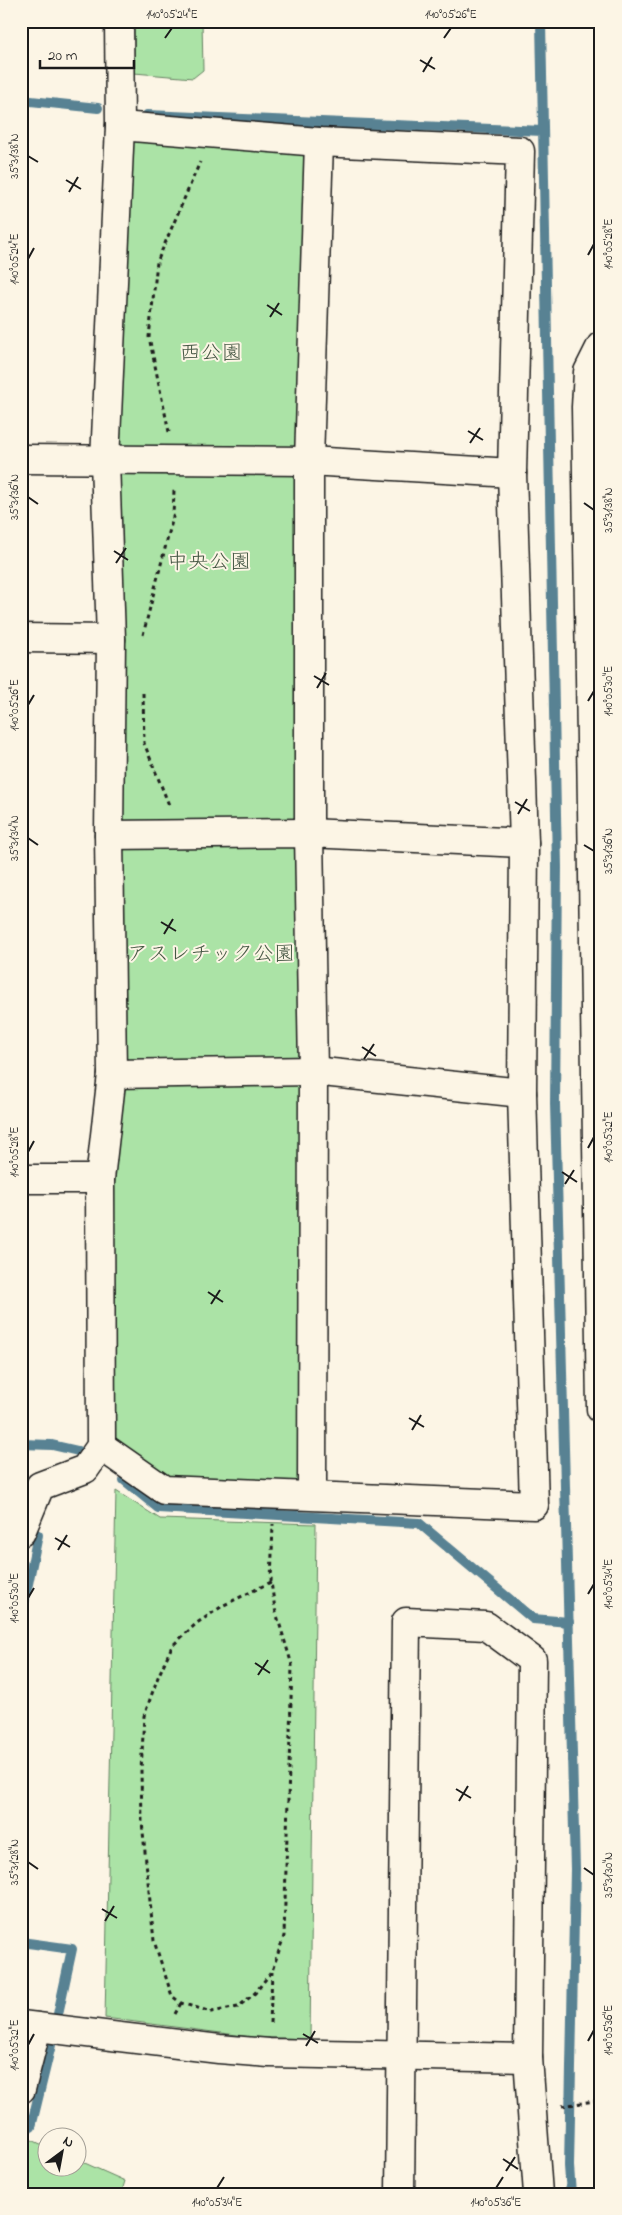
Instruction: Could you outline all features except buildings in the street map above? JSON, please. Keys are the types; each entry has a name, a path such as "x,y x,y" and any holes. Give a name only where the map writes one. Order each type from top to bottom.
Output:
{"street":[{"path":"22,1530 40,1486 85,1470 101,1446 100,1179 112,1074 109,835 111,639 105,461 120,126 119,21"},
{"path":"101,1446 164,1490 312,1494 534,1505 522,1094 524,843 512,473 520,151 319,142 120,126"},
{"path":"312,1494 313,1071 309,833 309,461 319,142"},
{"path":"601,346 588,372 586,407 601,1410"},
{"path":"21,459 309,461 512,473"},
{"path":"21,638 111,639"},
{"path":"109,835 309,833 524,843"},
{"path":"112,1074 313,1071 522,1094"},
{"path":"21,1179 100,1179"},
{"path":"400,2194 406,1622 486,1626 532,1660 528,2058 538,2194"},
{"path":"21,2089 29,2026 219,2049 269,2053 528,2058"}],"path":[{"path":"269,2053 272,1971 284,1936 292,1665 275,1609 271,1582 273,1541"},
{"path":"271,1582 224,1606 197,1623 172,1646 144,1716 141,1771 142,1822 154,1941 172,1996 181,2004 211,2012 238,2007 255,1993 272,1971"},
{"path":"533,2110 601,2100"}],"green space":[{"path":"134,21 202,21 203,70 193,78 134,73"},
{"path":"120,126 319,142 312,1494 164,1490 101,1446"},
{"path":"116,1491 160,1519 316,1524 310,2039 252,2037 105,2018"},
{"path":"21,2135 38,2143 38,2178 88,2178 88,2164 125,2181 121,2194 21,2194"}],"waterway":[{"path":"541,21 557,867 555,1104 575,1869 569,2166 571,2194"},
{"path":"21,100 98,108"},
{"path":"147,115 543,131"},
{"path":"21,1444 52,1445 78,1451"},
{"path":"124,1480 158,1508 419,1523 533,1619 569,1622"},
{"path":"21,1618 38,1535"},
{"path":"21,1942 72,1949 58,2014"},
{"path":"31,2127 51,2045"}],"park label":[{"name":"西公園","path":"211,352"},
{"name":"中央公園","path":"209,561"},
{"name":"アスレチック公園","path":"211,953"}]}
